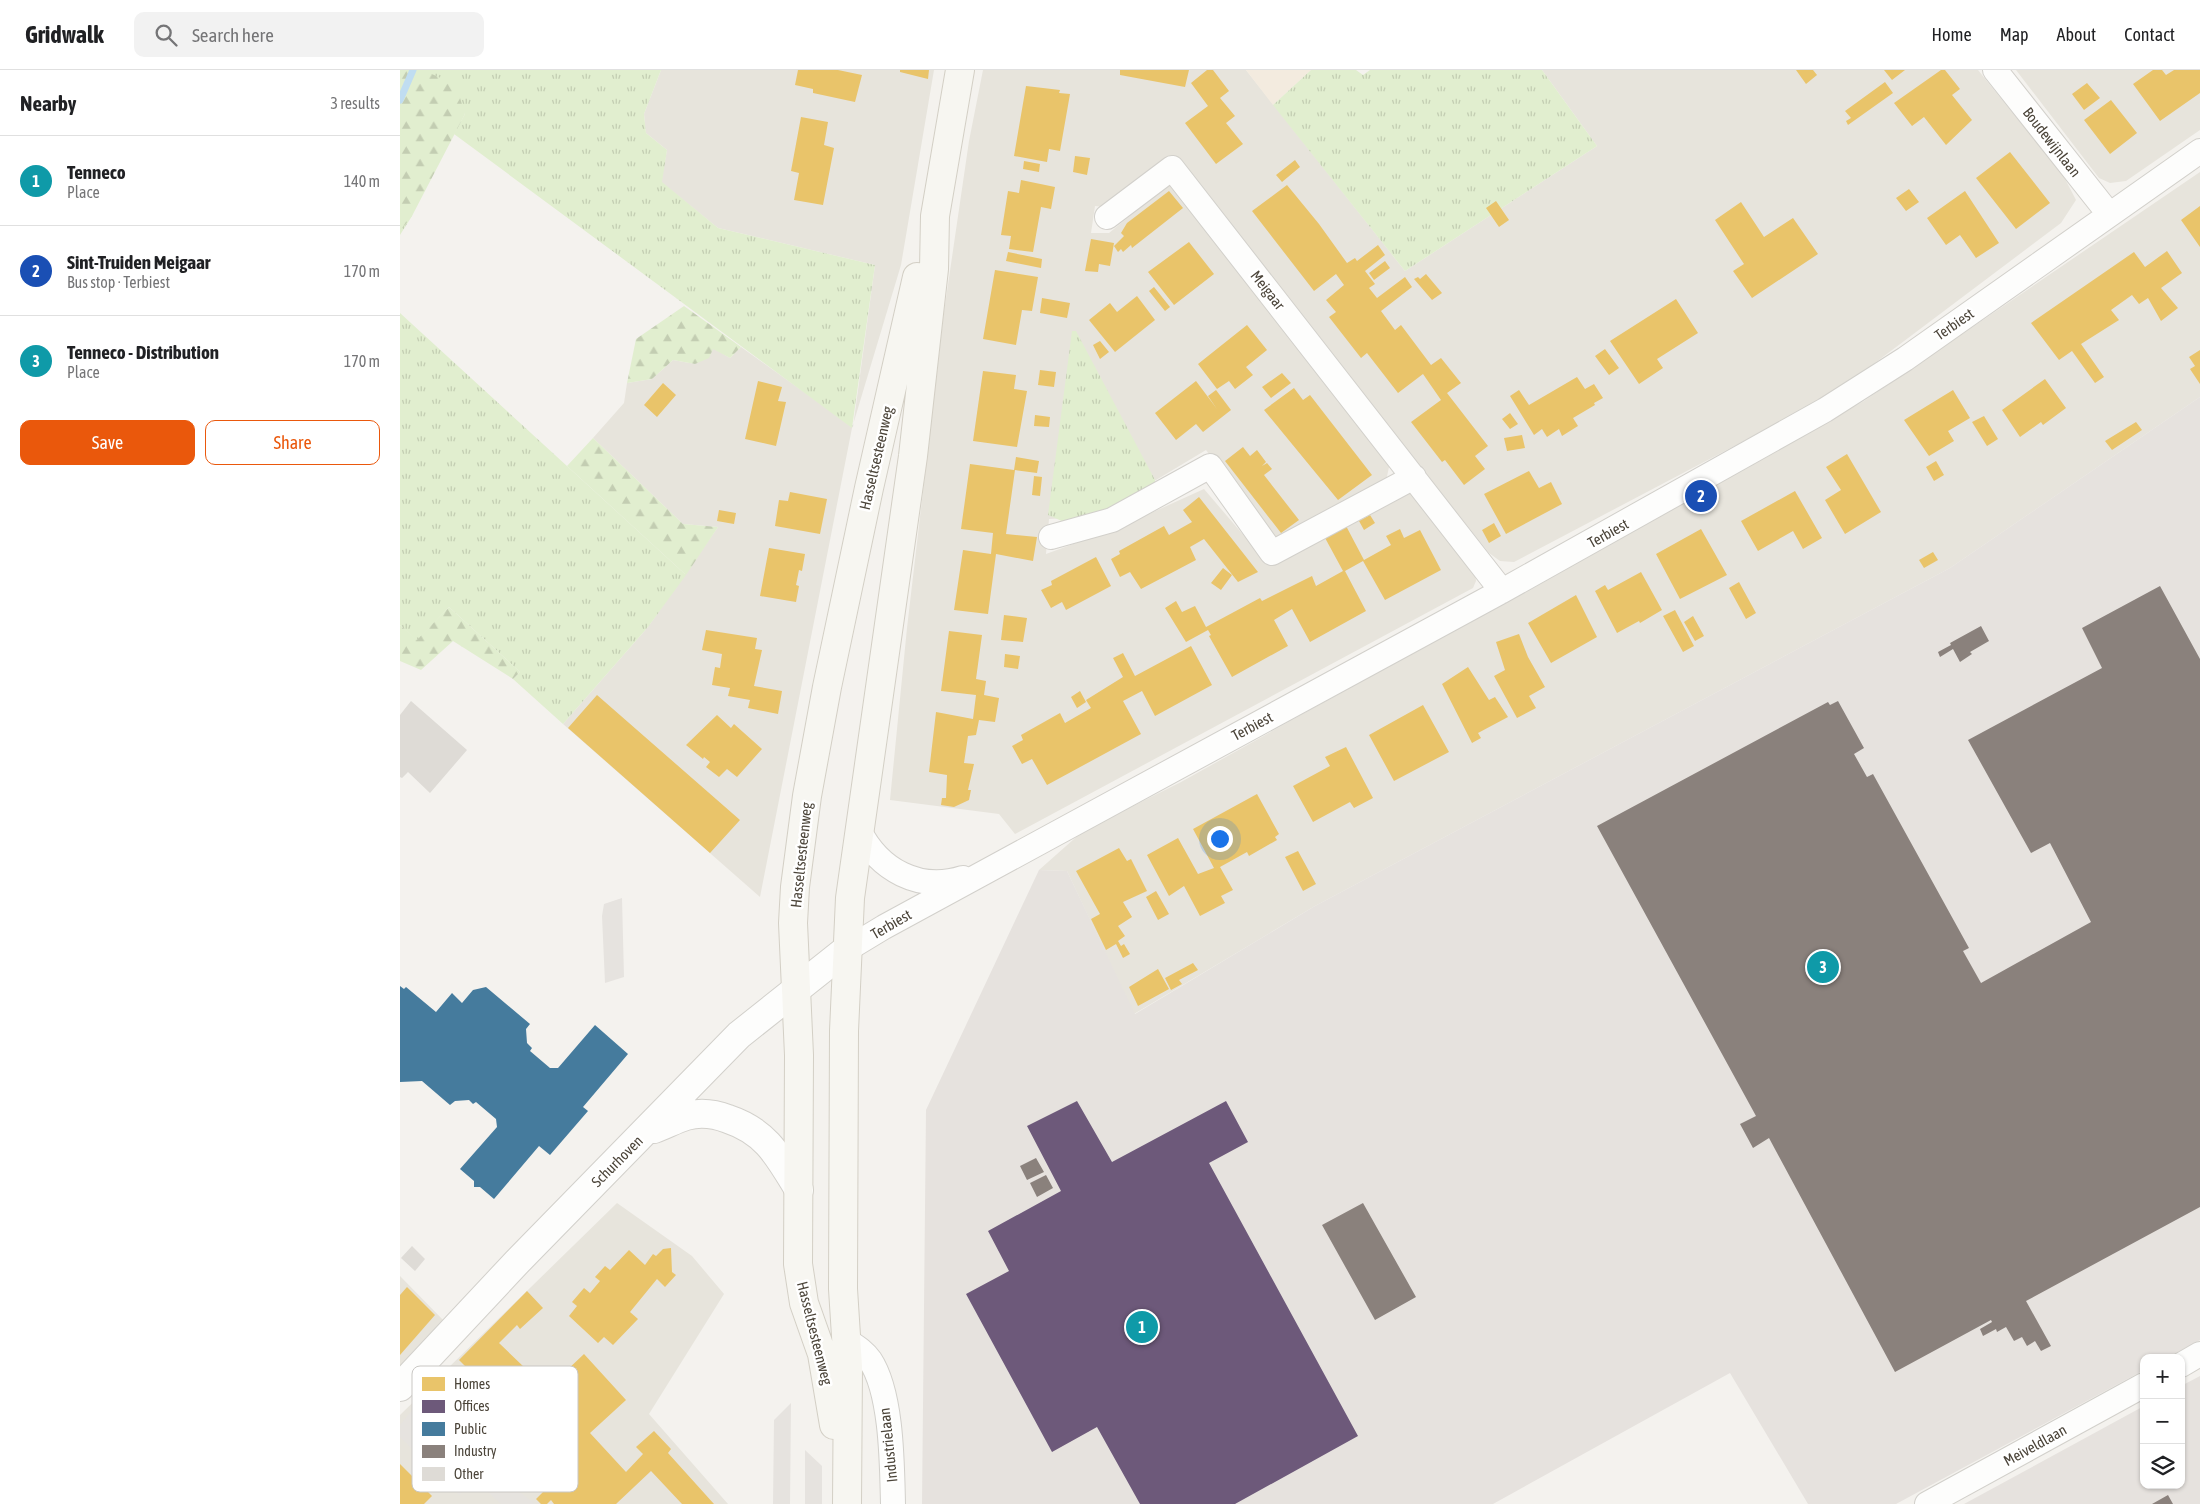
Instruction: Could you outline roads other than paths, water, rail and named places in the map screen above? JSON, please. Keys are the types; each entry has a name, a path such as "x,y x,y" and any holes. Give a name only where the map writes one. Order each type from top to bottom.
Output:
{"main road":[{"name":"Hasseltsesteenweg","path":"834,1504 834,1416 822,1354 803,1293 798,1256 799,1055 793,923 795,887 807,796 827,687 868,488 919,266 935,216 960,70"},
{"name":"Hasseltsesteenweg","path":"847,1504 846,1340 843,1289 846,950 850,898 859,830 913,456 934,269 935,216"}],"street":[{"name":"Boudewijnlaan","path":"1994,70 2109,214"},
{"name":"Terbiest","path":"846,950 988,870 1720,471 1867,385 2200,151"},
{"name":"Meigaar","path":"1107,217 1172,168 1502,591"},
{"path":"1051,537 1112,520 1210,466 1272,553 1414,477"},
{"name":"Terbiest","path":"859,830 866,843 889,869 905,877 941,883 988,870"},
{"name":"Schurhoven","path":"420,1366 517,1262 739,1035 846,950"},
{"path":"646,1132 686,1116 702,1113 734,1121 755,1131 768,1143 778,1155 799,1190"},
{"name":"Industrielaan","path":"846,1340 863,1351 875,1370 887,1412 893,1504"},
{"path":"2185,1363 2200,1354"},
{"name":"Schurhoven","path":"400,1387 412,1374"},
{"name":"Meiveldlaan","path":"1927,1504 1952,1498 2140,1387"}],"waterway":[{"path":"400,100 413,70"}],"place":[{"name":"Sint-Truiden Meigaar","path":"1701,496"},
{"name":"Tenneco - Distribution","path":"1823,967"},
{"name":"Tenneco","path":"1142,1327"}]}
